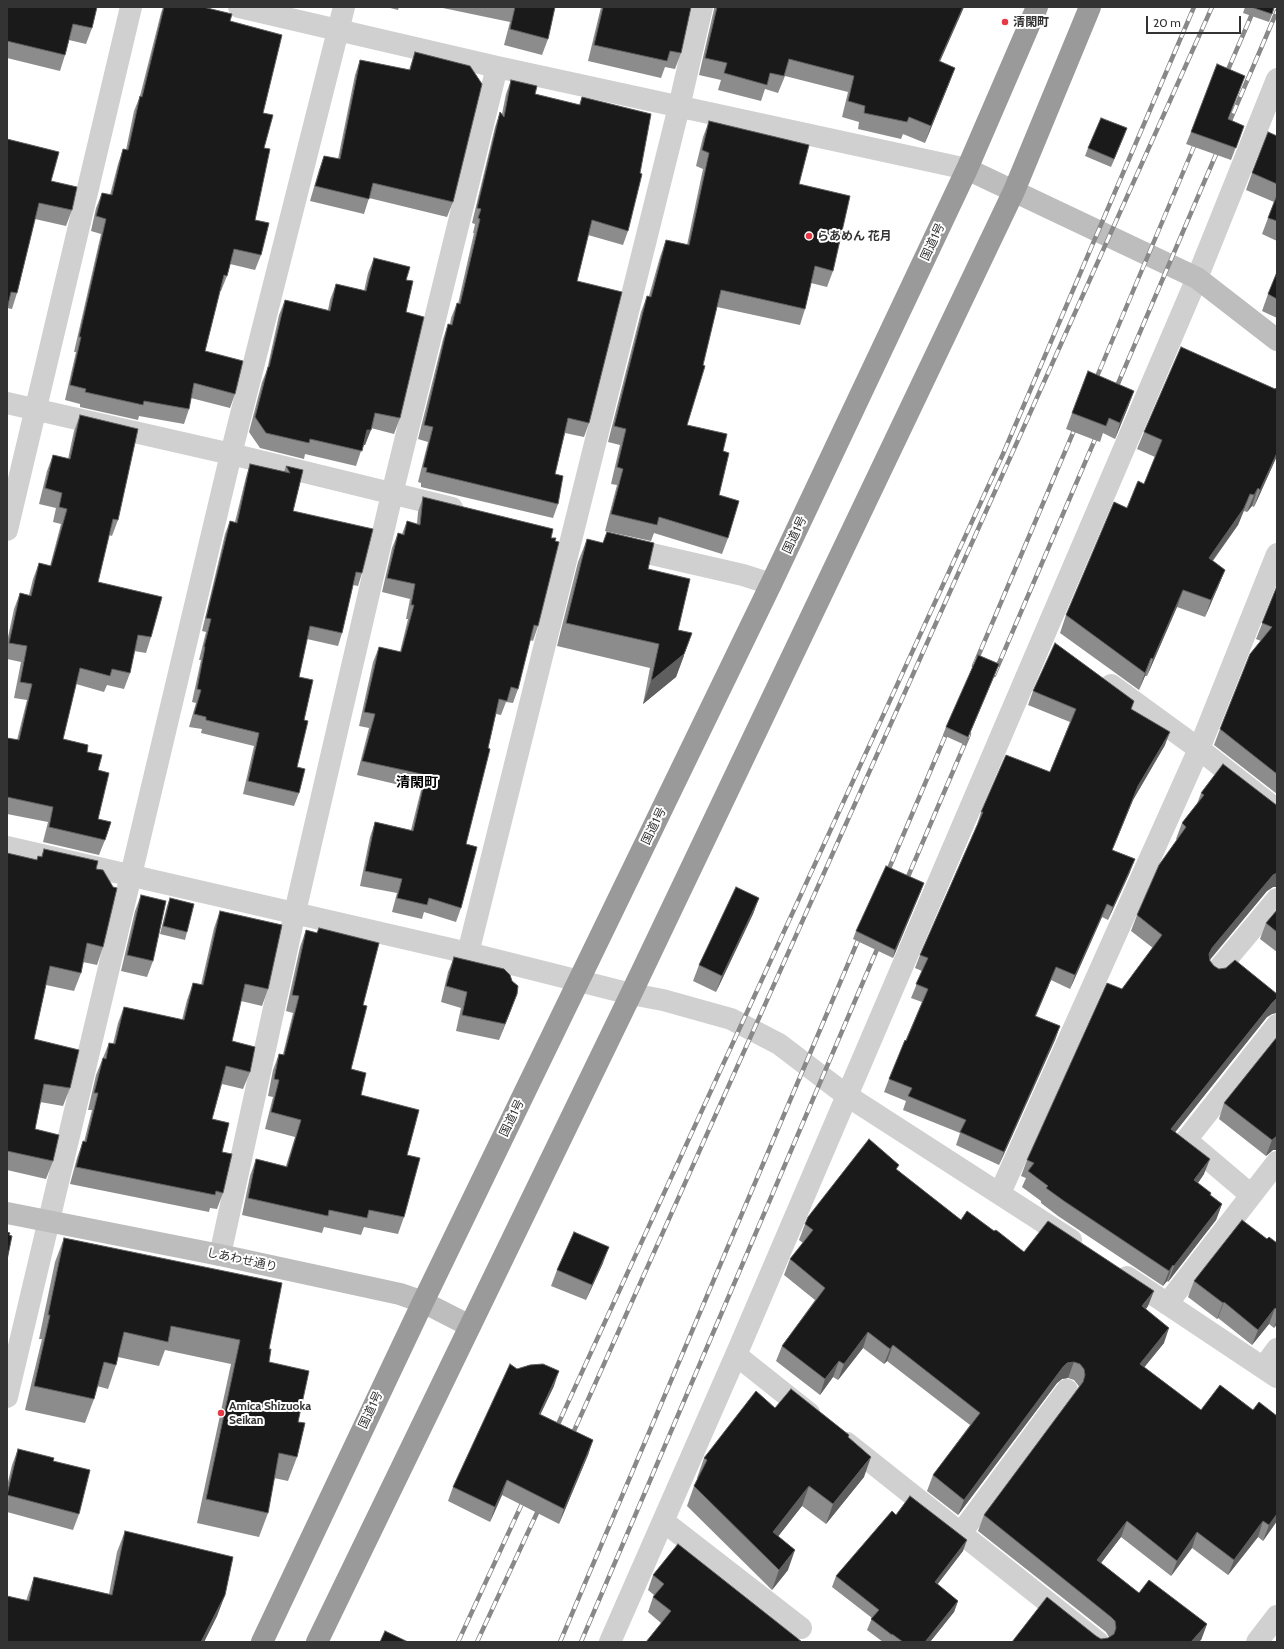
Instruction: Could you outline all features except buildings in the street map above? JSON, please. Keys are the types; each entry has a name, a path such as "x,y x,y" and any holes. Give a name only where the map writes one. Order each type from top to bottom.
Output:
{"highway":[{"name":"国道1号","path":"262,1642 423,1302 771,584 967,169 1037,7"},
{"path":"318,1642 631,994 1014,191 1090,7"}],"street":[{"path":"7,530 132,7"},
{"path":"239,7 497,67 967,169 1197,278 1277,340"},
{"path":"7,1397 231,454 344,7"},
{"path":"468,953 588,540 679,107 702,7"},
{"path":"220,1255 295,912 392,494 497,67"},
{"path":"610,1642 736,1355 1197,278 1277,79"},
{"path":"7,403 231,454 475,513"},
{"path":"550,531 743,575 771,584"},
{"path":"1000,1193 1199,749 1277,554"},
{"path":"1043,636 1062,650"},
{"path":"1093,672 1199,749 1277,810"},
{"path":"7,847 468,953 631,994 663,1000 731,1019 780,1044 846,1095 1000,1193 1090,1253"},
{"path":"1216,972 1277,899"},
{"path":"1251,1196 1186,1140 1277,1025"},
{"path":"1167,1304 1277,1162"},
{"name":"しあわせ通り","path":"7,1213 220,1255 400,1294 423,1302 470,1326"},
{"path":"1109,1266 1270,1372 1277,1349"},
{"path":"736,1355 1098,1642"},
{"path":"961,1533 1067,1390"},
{"path":"663,1520 801,1628"},
{"path":"1256,1642 1277,1616"}],"railway":[{"path":"554,1433 1003,454 1194,7"},
{"path":"569,1442 1212,7"},
{"path":"1224,79 1255,7"},
{"path":"1226,130 1277,11"},
{"path":"1093,386 1198,137"},
{"path":"1114,393 1220,145"},
{"path":"974,666 1078,421"},
{"path":"994,675 1099,430"},
{"path":"885,878 949,727"},
{"path":"904,886 969,734"},
{"path":"560,1642 862,931"},
{"path":"581,1642 881,940"},
{"path":"458,1642 526,1495"},
{"path":"477,1642 542,1502"}],"place":[{"name":"清閑町","path":"1005,22"},
{"name":"らあめん 花月","path":"809,236"},
{"name":"Amica Shizuoka Seikan","path":"221,1413"}],"district":[{"name":"清閑町","path":"417,783"}]}
